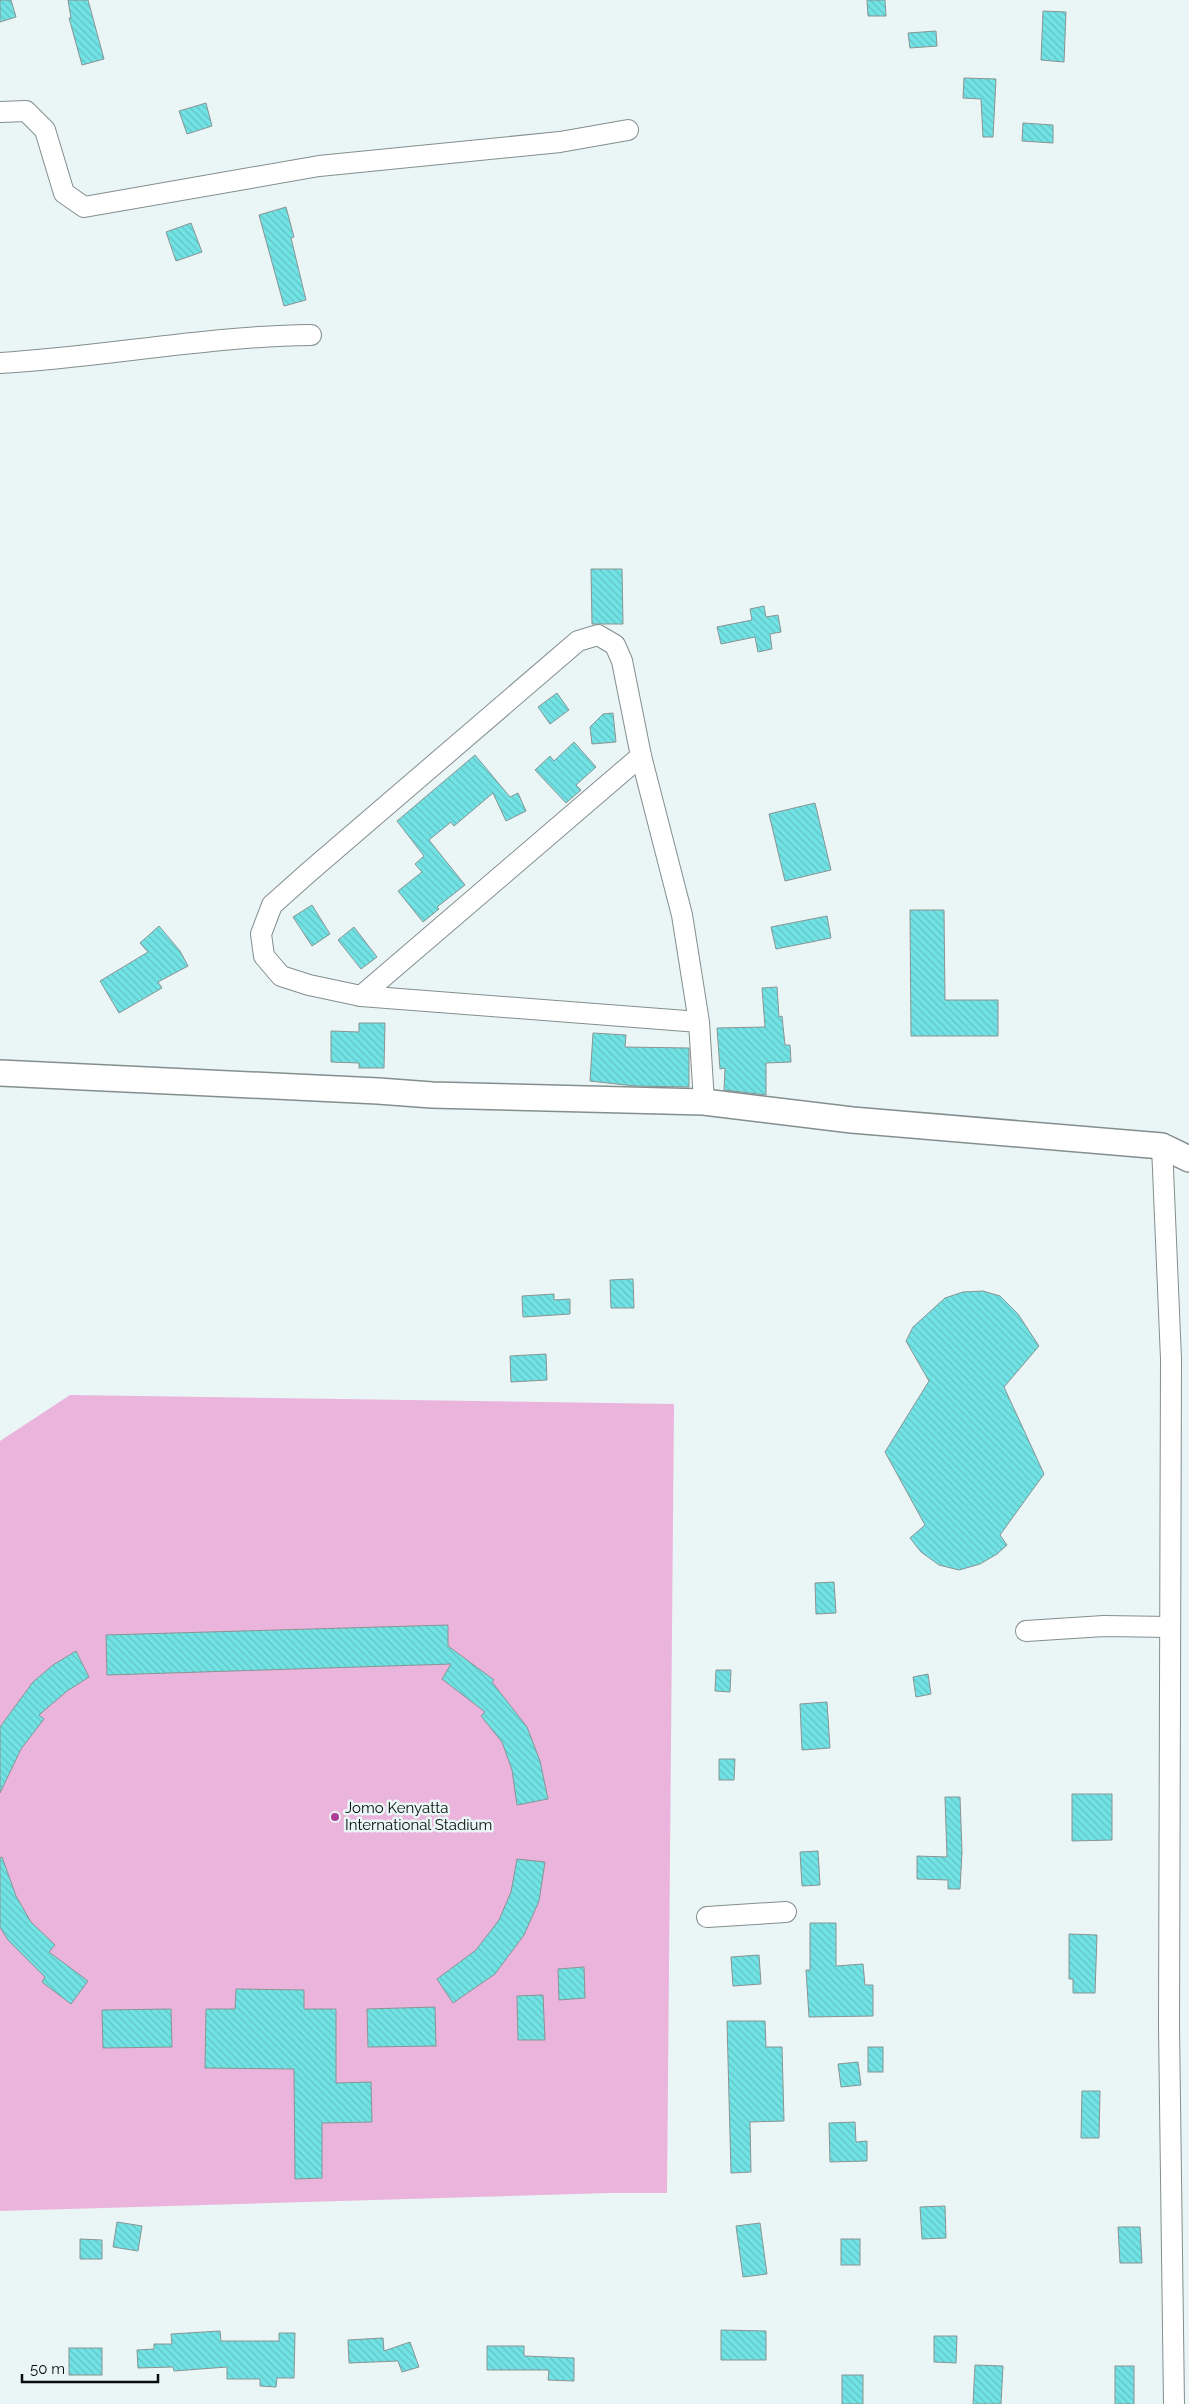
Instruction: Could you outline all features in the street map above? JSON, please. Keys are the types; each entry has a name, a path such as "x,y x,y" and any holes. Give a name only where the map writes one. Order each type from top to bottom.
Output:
{"street":[{"path":"0,112 26,111 44,130 64,193 84,207 319,166 560,142 628,130"},
{"path":"0,363 40,361 258,335 311,335"},
{"path":"699,1022 361,996 308,985 281,976 264,956 261,934 272,905 578,641 598,635 615,645 622,661 641,756 682,915 699,1022 704,1102"},
{"path":"361,996 641,756"},
{"path":"0,1073 378,1091 432,1096 704,1102 852,1120 1162,1146 1189,1159"},
{"path":"1162,1146 1171,1359 1169,2026 1174,2404"},
{"path":"1026,1631 1104,1626 1170,1627"},
{"path":"707,1917 786,1912"}],"shaded area":[{"name":"Jomo Kenyatta International Stadium","path":"70,1395 674,1404 667,2193 608,2193 0,2211 0,1441"}],"building":[{"path":"0,0 11,0 16,17 0,22"},
{"path":"68,0 88,0 104,59 82,65 69,18 71,18"},
{"path":"867,0 885,0 886,16 868,16"},
{"path":"1043,11 1066,12 1064,62 1041,60"},
{"path":"936,31 937,46 910,48 908,33"},
{"path":"964,78 996,79 993,137 983,137 981,99 963,98"},
{"path":"206,103 212,126 187,134 179,111"},
{"path":"1023,123 1053,125 1053,143 1022,141"},
{"path":"286,207 294,237 291,238 306,300 284,306 259,215"},
{"path":"191,223 202,252 176,261 166,232"},
{"path":"591,569 622,569 623,624 592,624"},
{"path":"764,606 766,617 778,615 781,632 770,634 772,649 758,652 755,637 721,644 717,627 752,620 750,609"},
{"path":"557,693 569,710 550,724 538,707"},
{"path":"613,713 616,742 592,744 590,727 603,714"},
{"path":"574,742 596,767 576,785 581,790 566,803 535,770 550,756 554,761"},
{"path":"475,755 510,797 518,793 526,811 506,821 493,793 454,826 451,822 429,840 465,885 437,907 439,909 423,922 398,891 422,872 415,864 424,856 397,821"},
{"path":"815,803 831,870 785,881 769,814"},
{"path":"312,905 330,934 312,946 293,917"},
{"path":"910,910 944,910 945,1000 998,1000 998,1036 911,1036"},
{"path":"827,916 831,938 776,949 771,927"},
{"path":"159,926 180,951 188,966 158,982 162,988 119,1013 100,981 148,952 140,943"},
{"path":"354,927 377,957 361,969 338,940"},
{"path":"777,987 779,1017 782,1016 785,1045 790,1045 791,1062 766,1063 766,1095 724,1090 725,1068 720,1069 717,1028 765,1027 762,988"},
{"path":"359,1023 385,1023 384,1068 359,1068 359,1063 331,1062 331,1031 359,1032"},
{"path":"593,1033 626,1035 625,1047 689,1048 689,1087 635,1086 590,1081"},
{"path":"633,1279 634,1308 611,1308 610,1280"},
{"path":"983,1291 1000,1296 1018,1314 1039,1346 1004,1387 1044,1474 1000,1535 1007,1545 997,1554 980,1564 959,1570 939,1565 921,1552 910,1538 925,1525 885,1452 929,1381 906,1341 913,1327 945,1298 963,1292"},
{"path":"554,1294 554,1300 570,1299 570,1314 523,1317 522,1296"},
{"path":"546,1354 547,1380 511,1382 510,1356"},
{"path":"834,1582 836,1613 816,1614 815,1583"},
{"path":"448,1625 448,1646 494,1680 492,1682 527,1727 540,1761 548,1799 517,1805 512,1770 502,1742 481,1716 485,1712 442,1679 451,1664 107,1675 106,1635"},
{"path":"76,1651 89,1677 67,1691 39,1715 44,1719 21,1749 0,1793 0,1727 33,1682 53,1665"},
{"path":"716,1670 731,1670 730,1692 715,1691"},
{"path":"928,1674 931,1694 916,1697 913,1677"},
{"path":"827,1702 830,1748 802,1750 800,1704"},
{"path":"719,1759 735,1759 734,1780 719,1780"},
{"path":"1072,1794 1112,1794 1112,1840 1072,1841"},
{"path":"945,1797 960,1797 962,1852 960,1889 948,1889 948,1880 917,1879 917,1856 947,1857"},
{"path":"818,1851 820,1885 802,1886 800,1852"},
{"path":"2,1857 16,1896 31,1922 55,1945 49,1952 88,1981 71,2004 42,1982 45,1977 8,1940 0,1927 0,1858"},
{"path":"517,1859 545,1862 539,1901 524,1935 495,1974 453,2003 437,1979 476,1950 499,1920 511,1892"},
{"path":"810,1923 836,1923 836,1966 863,1964 865,1985 873,1985 873,2016 809,2017 806,1970 810,1970"},
{"path":"1069,1934 1097,1935 1095,1993 1073,1993 1073,1979 1069,1979"},
{"path":"759,1955 761,1984 733,1986 731,1957"},
{"path":"584,1967 585,1998 559,2000 558,1969"},
{"path":"236,1989 304,1990 304,2009 336,2009 336,2083 371,2082 372,2122 322,2123 322,2178 295,2179 294,2069 205,2068 206,2009 235,2009"},
{"path":"543,1995 545,2040 518,2040 517,1996"},
{"path":"435,2007 436,2046 368,2047 367,2009"},
{"path":"171,2009 172,2047 103,2048 102,2010"},
{"path":"727,2021 765,2021 766,2047 782,2047 784,2121 750,2122 751,2172 731,2173"},
{"path":"868,2047 883,2047 883,2072 868,2072"},
{"path":"858,2062 861,2085 841,2087 838,2064"},
{"path":"1082,2091 1100,2091 1099,2138 1081,2138"},
{"path":"855,2122 856,2142 867,2141 867,2161 830,2162 829,2123"},
{"path":"945,2206 946,2238 922,2239 920,2207"},
{"path":"117,2222 142,2226 138,2251 113,2247"},
{"path":"760,2223 767,2274 743,2277 736,2226"},
{"path":"1118,2227 1140,2227 1142,2263 1120,2263"},
{"path":"80,2239 102,2240 102,2259 80,2259"},
{"path":"841,2239 860,2239 860,2265 841,2265"},
{"path":"721,2330 766,2331 766,2360 721,2360"},
{"path":"220,2331 221,2341 279,2341 279,2333 295,2333 294,2378 277,2378 276,2387 260,2386 260,2379 227,2379 227,2367 174,2371 173,2367 138,2368 137,2350 154,2349 154,2344 172,2344 171,2334"},
{"path":"934,2336 957,2336 956,2363 934,2362"},
{"path":"383,2338 384,2351 410,2342 419,2367 402,2372 398,2361 349,2363 348,2340"},
{"path":"487,2346 524,2346 524,2356 574,2358 574,2381 548,2380 549,2370 487,2370"},
{"path":"69,2348 102,2348 102,2375 69,2375"},
{"path":"975,2365 1003,2366 1001,2404 973,2404"},
{"path":"1115,2366 1134,2366 1134,2404 1115,2404"},
{"path":"842,2375 863,2375 863,2404 842,2404"}],"place":[{"name":"Jomo Kenyatta International Stadium","path":"335,1817"}]}
